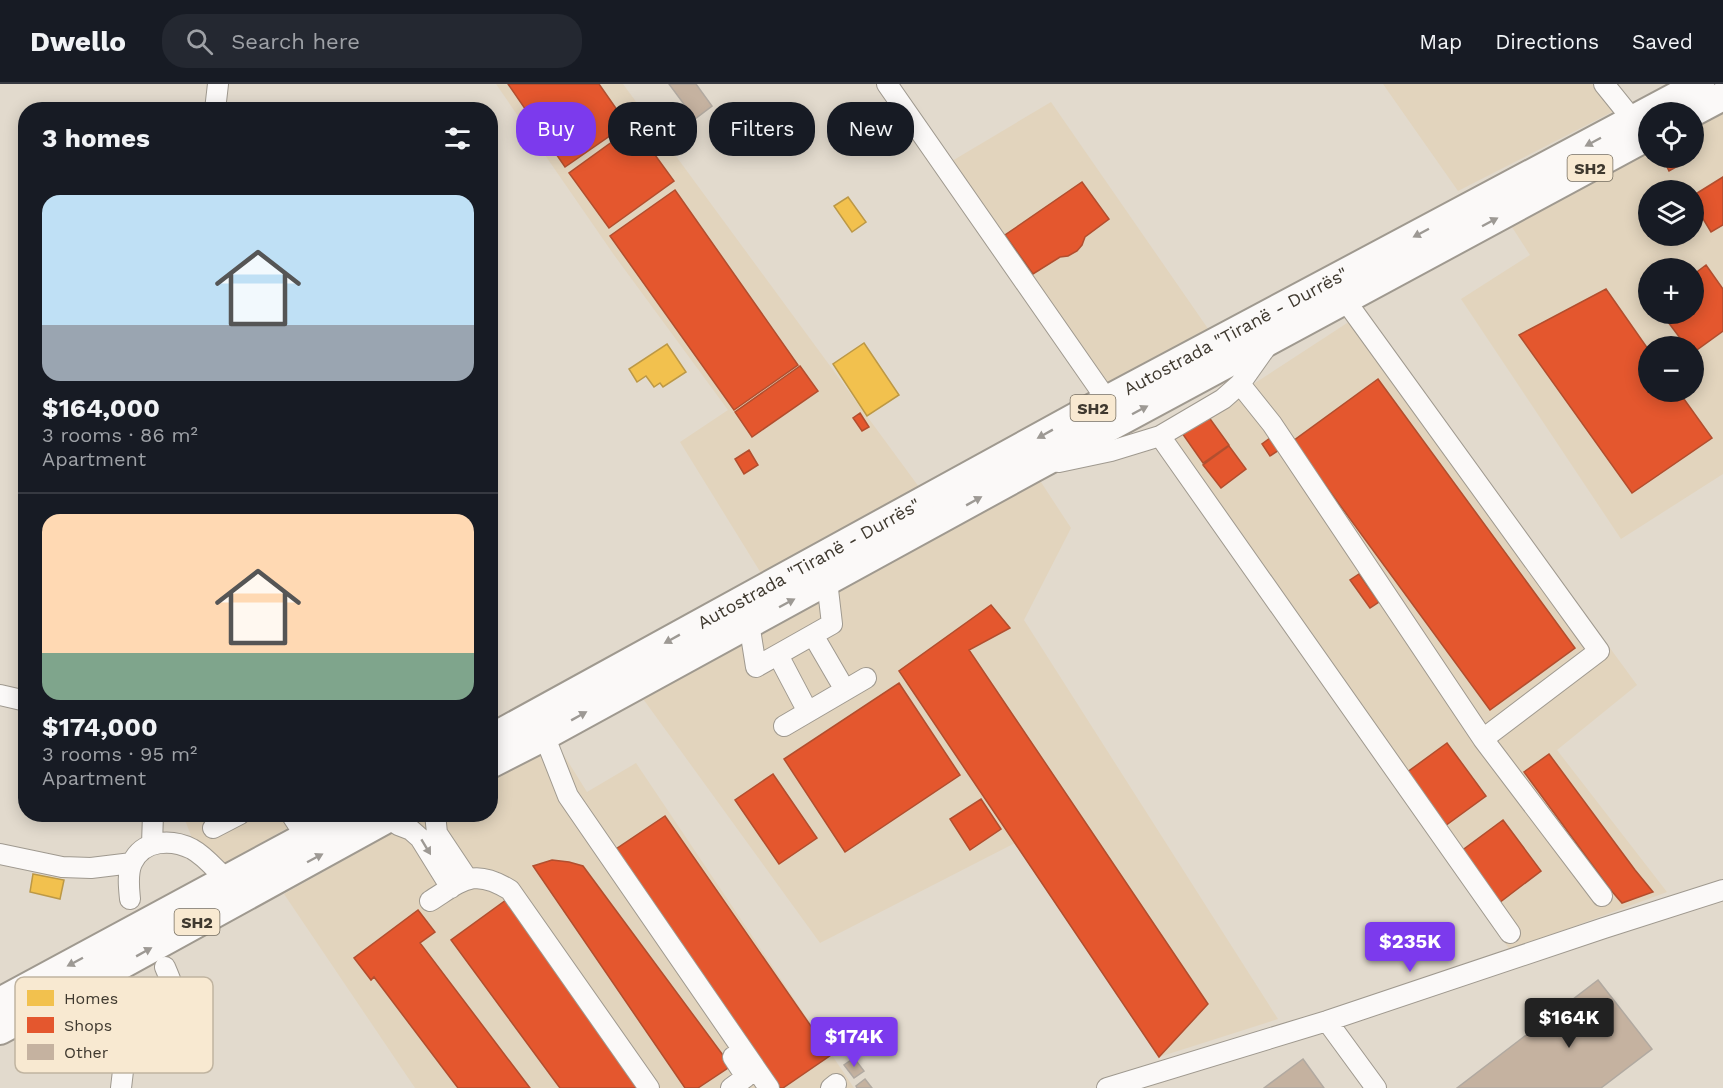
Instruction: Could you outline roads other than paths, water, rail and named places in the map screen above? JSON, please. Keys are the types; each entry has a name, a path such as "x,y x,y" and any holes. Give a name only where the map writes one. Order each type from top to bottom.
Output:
{"highway":[{"name":"Autostrada \"Tiranë - Durrës\"","path":"1676,102 1700,84"},
{"path":"1704,106 1723,96"},
{"name":"Autostrada \"Tiranë - Durrës\"","path":"498,735 1107,400 1638,130"},
{"name":"Autostrada \"Tiranë - Durrës\"","path":"498,760 1345,300 1638,130"},
{"name":"SH2","path":"47,977 227,880 298,826 315,822"},
{"name":"SH2","path":"99,977 381,822"},
{"name":"SH2","path":"0,1002 15,994"},
{"name":"SH2","path":"0,1030 15,1022"}],"street":[{"path":"216,102 218,84"},
{"path":"887,84 1107,400"},
{"path":"1604,84 1638,124"},
{"path":"1345,300 1599,651 1484,739"},
{"path":"1033,468 1111,451 1160,436 1223,399 1240,384 1272,339"},
{"path":"1240,384 1272,424 1484,739 1602,896"},
{"path":"1160,436 1510,933"},
{"path":"749,623 756,667 832,624 827,581"},
{"path":"813,634 845,690"},
{"path":"778,655 808,712"},
{"path":"784,726 866,678"},
{"path":"0,695 18,699"},
{"path":"539,738 558,802 746,1077 731,1088"},
{"path":"539,738 568,796 769,1088"},
{"path":"152,844 153,822"},
{"path":"213,828 225,822"},
{"path":"397,822 420,838 459,883"},
{"path":"435,822 436,833 459,883"},
{"path":"130,899 128,882 132,863 141,851 152,844 173,842 193,850 227,880"},
{"path":"0,854 62,867 90,868 132,863"},
{"path":"430,901 459,883 483,878 497,882 510,890 649,1088"},
{"path":"1107,1088 1327,1021 1723,890"},
{"path":"165,967 169,977"},
{"path":"108,972 112,977"},
{"path":"1327,1021 1376,1088"},
{"path":"122,1088 123,1073"}]}
